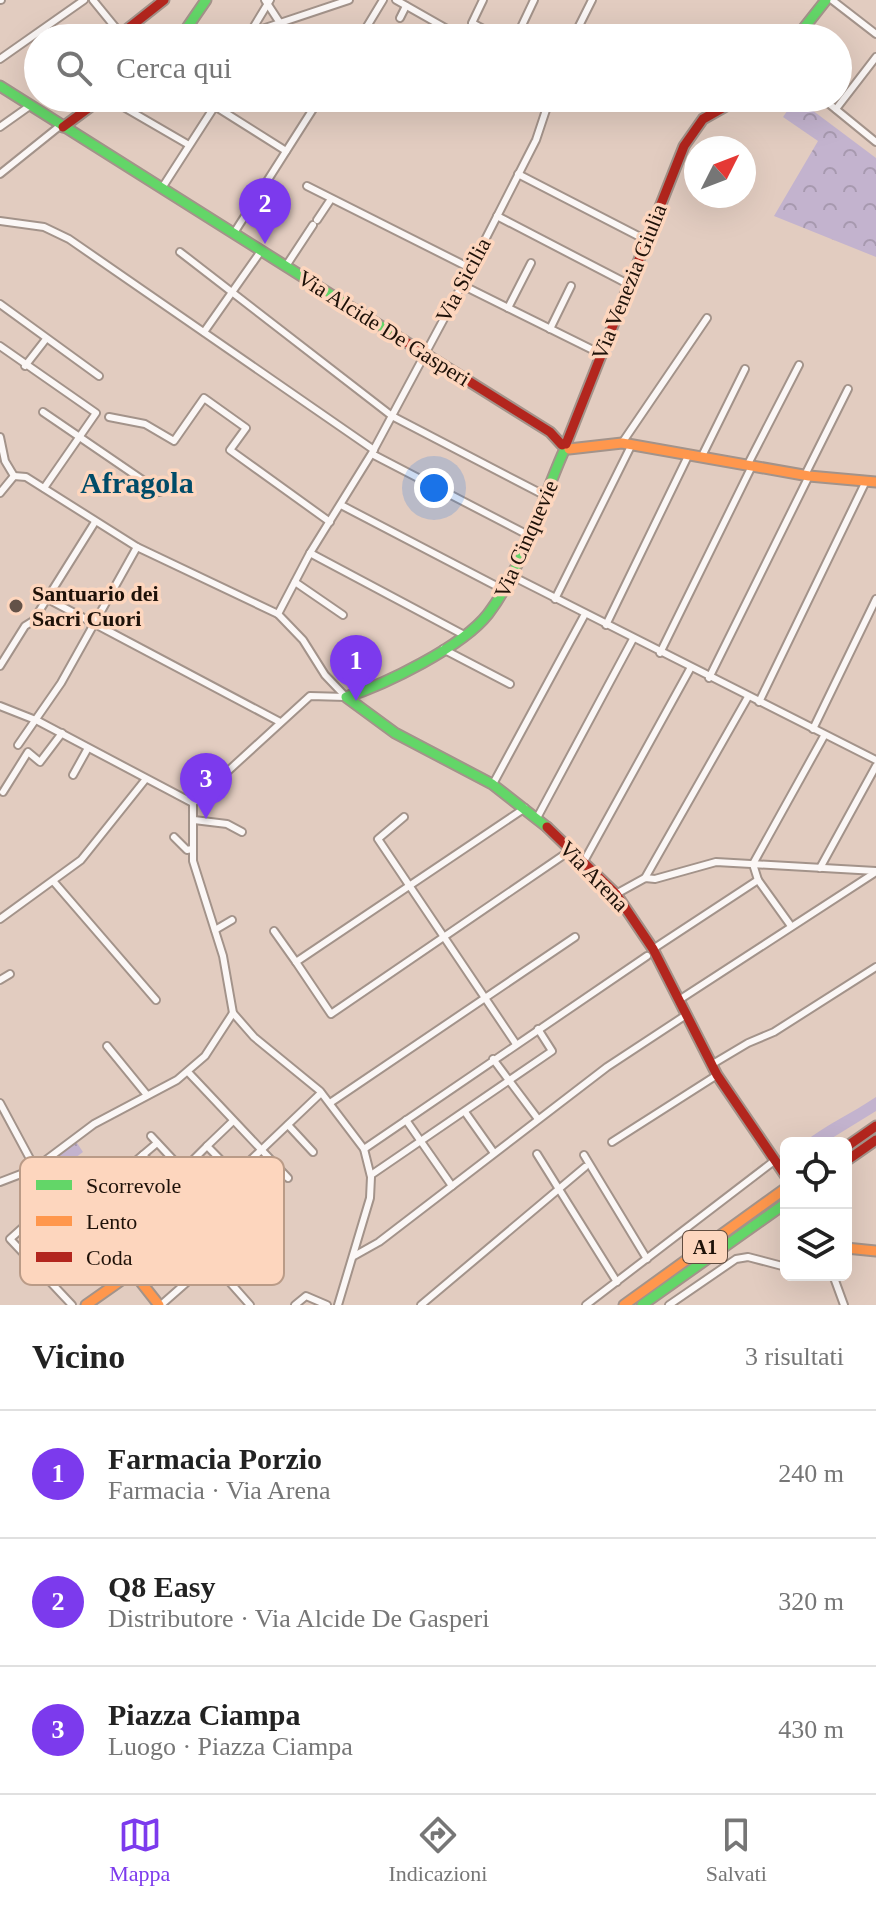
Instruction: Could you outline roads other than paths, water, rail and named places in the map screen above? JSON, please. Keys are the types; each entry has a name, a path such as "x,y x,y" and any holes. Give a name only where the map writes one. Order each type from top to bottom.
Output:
{"main road":[{"path":"135,24 164,0"},
{"path":"192,24 206,0"},
{"path":"807,24 826,0"},
{"name":"Via Alcide De Gasperi","path":"0,86 24,101"},
{"name":"Via Alcide De Gasperi","path":"41,112 550,432 565,448"},
{"path":"62,126 82,112"},
{"name":"Via Venezia Giulia","path":"565,448 599,353 692,130 715,112"},
{"path":"565,448 627,444 807,476 871,481"},
{"name":"Via Cinquevie","path":"346,697 383,685 443,649 486,617 504,590 565,448"},
{"name":"Via Arena","path":"346,697 395,733 493,784 537,818 616,894 679,1000 711,1065 780,1169"},
{"path":"852,1143 876,1126"},
{"path":"852,1157 876,1140"},
{"name":"A1","path":"624,1305 780,1192"},
{"name":"A1","path":"642,1305 780,1207"},
{"path":"852,1249 876,1251"},
{"path":"86,1305 114,1285"},
{"path":"144,1285 160,1305"}],"street":[{"path":"50,24 84,0"},
{"path":"93,0 111,24"},
{"path":"277,24 349,0"},
{"path":"368,24 383,0"},
{"path":"396,0 438,24"},
{"path":"474,24 483,0"},
{"path":"523,24 534,0"},
{"path":"580,24 592,0"},
{"path":"832,0 876,34"},
{"path":"268,1 280,23"},
{"path":"255,24 268,1"},
{"path":"400,18 406,6"},
{"path":"0,59 24,42"},
{"path":"852,88 876,57"},
{"path":"0,127 24,110"},
{"path":"132,112 189,145"},
{"path":"162,188 211,112"},
{"path":"224,112 286,151"},
{"path":"234,233 311,112"},
{"name":"Via Sicilia","path":"278,614 310,553 373,452 462,285 536,140 545,112"},
{"path":"840,112 876,142"},
{"path":"0,174 62,126"},
{"path":"518,174 647,241"},
{"path":"307,186 470,268"},
{"path":"286,266 331,199"},
{"path":"497,216 628,284"},
{"path":"0,221 44,227 69,239 373,452 528,535"},
{"path":"204,332 261,251"},
{"path":"180,252 392,416 546,496"},
{"path":"508,308 531,263"},
{"path":"462,285 599,353"},
{"path":"550,329 571,286"},
{"path":"0,304 99,376"},
{"path":"555,599 627,444 707,318"},
{"path":"25,366 46,339"},
{"path":"0,346 96,413 44,488"},
{"path":"660,653 799,365"},
{"path":"702,456 745,369"},
{"path":"709,678 848,389"},
{"path":"109,417 145,424 174,441 204,398 246,428 230,450 330,522"},
{"path":"43,412 160,492"},
{"path":"0,437 5,461 14,476"},
{"path":"606,625 689,454"},
{"path":"14,476 26,477 137,547 278,614 303,640 325,675 346,697"},
{"path":"0,493 14,476"},
{"path":"759,702 871,481"},
{"path":"341,505 504,590"},
{"path":"0,666 95,522"},
{"path":"18,745 38,721 137,547"},
{"path":"310,553 464,635"},
{"path":"510,575 690,669 876,760"},
{"path":"295,582 343,615"},
{"path":"46,598 280,722"},
{"path":"813,729 876,599"},
{"path":"493,784 585,614"},
{"path":"537,818 633,639"},
{"path":"443,649 510,684"},
{"path":"583,863 690,669"},
{"path":"193,803 238,766 310,696 346,697"},
{"path":"616,894 645,878 748,697"},
{"path":"0,706 62,733 193,803"},
{"path":"3,792 28,752 40,762 62,733"},
{"path":"791,926 758,880 753,864 824,736"},
{"path":"73,775 88,748"},
{"path":"820,868 876,766"},
{"path":"0,919 54,882 91,849 145,780"},
{"path":"193,803 192,849 204,901 215,930 233,1013 254,1037 321,1093 364,1149 371,1175 370,1198 338,1305"},
{"path":"296,962 525,808"},
{"path":"404,817 378,839 516,1044"},
{"path":"194,820 227,824 242,832"},
{"path":"174,837 187,850 192,849"},
{"path":"274,931 331,1014 571,850"},
{"path":"645,878 655,879 700,864 753,864 876,872"},
{"path":"679,1000 876,872"},
{"path":"364,1149 758,880"},
{"path":"54,882 156,1000"},
{"path":"215,930 232,920"},
{"path":"330,1103 575,937"},
{"path":"711,1065 774,1032 876,967"},
{"path":"0,980 10,974"},
{"path":"50,1157 94,1124 188,1072 214,1044 233,1013"},
{"path":"354,1256 379,1242 607,1067 686,1015"},
{"path":"371,1175 552,1051 538,1029"},
{"path":"107,1046 147,1095"},
{"path":"493,1059 538,1119"},
{"path":"188,1072 267,1157"},
{"path":"612,1142 717,1075"},
{"path":"255,1157 321,1093"},
{"path":"0,1103 28,1157"},
{"path":"465,1112 494,1153"},
{"path":"406,1120 452,1186"},
{"path":"196,1157 233,1121"},
{"path":"288,1125 313,1152"},
{"path":"151,1136 170,1157"},
{"path":"141,1157 157,1143"},
{"path":"207,1146 218,1157"},
{"path":"537,1154 617,1282"},
{"path":"584,1155 647,1259"},
{"path":"586,1305 774,1161"},
{"path":"421,1305 585,1167"},
{"path":"0,1182 20,1174"},
{"path":"284,1174 288,1178"},
{"path":"20,1230 10,1239 20,1250"},
{"path":"669,1305 736,1259 748,1257 780,1265"},
{"path":"835,1281 844,1305"},
{"path":"53,1285 72,1305"},
{"path":"160,1305 183,1285"},
{"path":"232,1285 250,1305"},
{"path":"295,1305 306,1296 327,1305"}],"place":[{"name":"Q8 Easy","path":"265,244"},
{"name":"Santuario dei Sacri Cuori","path":"16,606"},
{"name":"Farmacia Porzio","path":"356,701"},
{"name":"Piazza Ciampa","path":"206,819"}],"district":[{"name":"Afragola","path":"137,482"}]}
